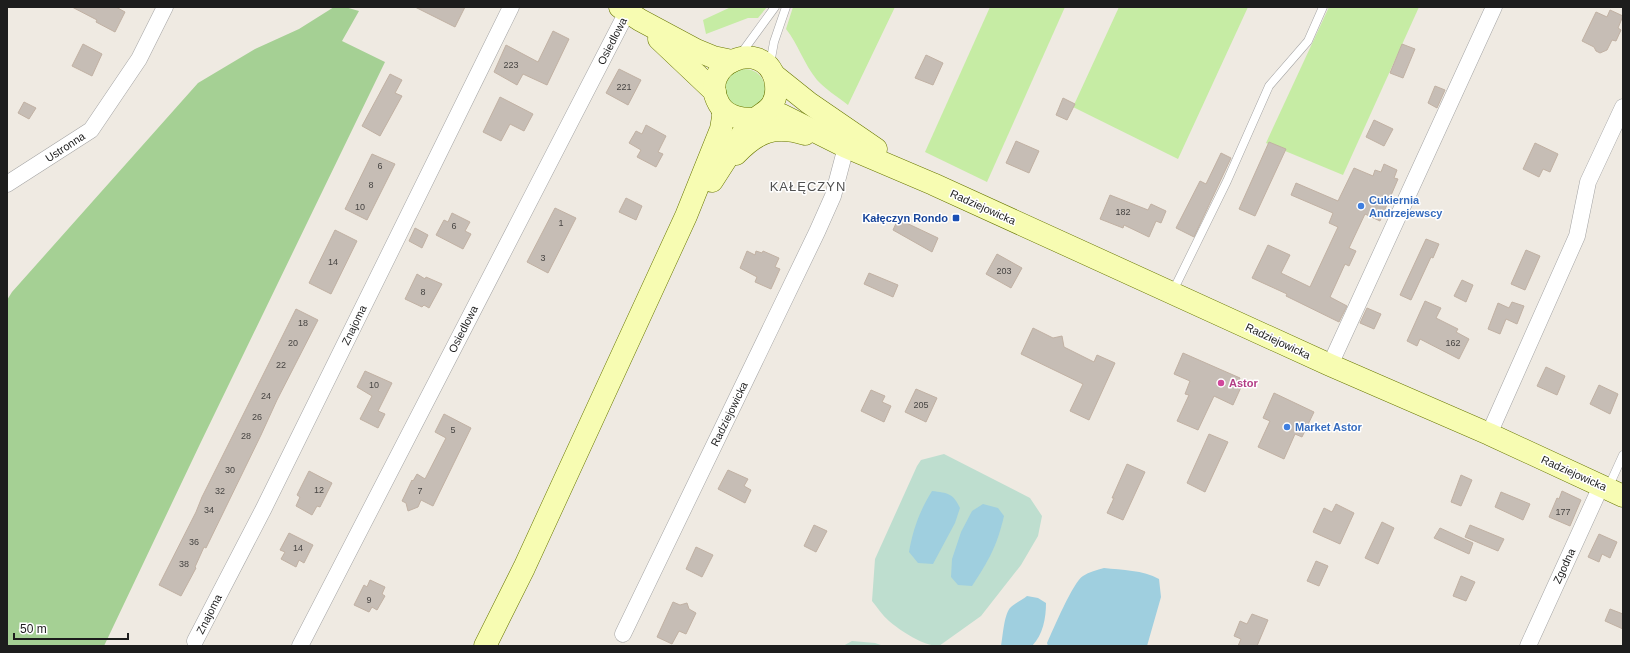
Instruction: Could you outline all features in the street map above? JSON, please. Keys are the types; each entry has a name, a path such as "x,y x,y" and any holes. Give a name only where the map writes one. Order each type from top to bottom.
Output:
{"main road":[{"path":"629,13 713,58 734,60 751,58 764,64 772,72 776,85 776,95 772,105 759,116 739,138 713,180 686,216"},
{"path":"629,13 719,101 732,116 742,119 759,116"},
{"path":"485,646 524,568 686,216 722,129 723,117 715,82 718,74 724,66 734,60"},
{"name":"Radziejowicka","path":"772,72 799,96 853,134 933,184"},
{"name":"Radziejowicka","path":"759,116 782,115 846,147 933,184 1330,365 1489,434 1611,490"},
{"path":"713,180 745,145 759,135 772,130 792,130 846,147"}],"street":[{"name":"Ustronna","path":"7,184 91,130 139,59 165,7"},
{"name":"Znajoma","path":"194,641 264,508 511,7"},
{"path":"1330,365 1494,7"},
{"name":"Osiedlowa","path":"300,646 629,13"},
{"path":"1489,434 1577,236 1588,182 1623,107"},
{"name":"Radziejowicka","path":"623,634 817,232 833,196 846,147"},
{"name":"Zgodna","path":"1528,646 1611,490"}],"lane":[{"path":"734,60 775,7"},
{"path":"772,72 770,56 786,7"},
{"path":"1172,293 1227,181 1269,86 1308,40 1323,7"},
{"path":"1611,490 1623,455"}],"green space":[{"path":"334,7 345,7 359,11 342,41 385,62 104,646 7,646 7,300 12,292 198,83 255,49 299,29"},
{"path":"731,7 767,7 758,18 748,18 706,34 703,20"},
{"path":"793,7 895,7 848,105 817,80 786,29"},
{"path":"990,7 1065,7 987,182 925,152"},
{"path":"1119,7 1248,7 1178,159 1073,107"},
{"path":"1329,7 1419,7 1343,175 1266,143"},
{"path":"749,69 756,72 762,78 765,89 764,97 756,106 749,109 741,109 734,106 726,97 725,85 728,78 737,70"},
{"path":"944,454 1030,498 1042,516 1038,536 1021,565 981,616 939,646 926,644 919,641 900,629 886,619 872,601 875,559 917,466 921,460"},
{"path":"852,641 875,643 884,646 843,646"}],"water":[{"path":"932,491 942,492 949,495 955,499 960,508 955,523 933,564 918,563 909,552 918,520"},
{"path":"983,504 998,508 1004,516 998,536 988,560 972,586 958,585 951,577 952,559 961,532 972,511"},
{"path":"1104,568 1139,572 1159,579 1161,597 1147,646 1048,646 1047,643 1058,618 1079,580 1088,573"},
{"path":"1027,596 1038,598 1046,603 1044,620 1039,637 1032,646 1001,646 1005,619 1009,610"}],"building":[{"path":"72,7 116,7 125,12 115,32 96,22 97,20"},
{"path":"415,7 465,7 455,27"},
{"path":"1610,10 1623,16 1618,28 1621,30 1616,41 1612,40 1607,50 1600,53 1596,51 1594,47 1582,41 1596,12 1607,17"},
{"path":"553,31 569,39 547,85 523,74 517,85 494,72 506,45 538,62"},
{"path":"83,44 102,54 92,76 72,66"},
{"path":"1402,44 1415,49 1403,78 1390,73"},
{"path":"926,55 943,63 933,85 915,78"},
{"path":"619,69 641,80 628,105 606,93"},
{"path":"390,74 402,80 395,93 402,96 380,136 362,126"},
{"path":"1435,86 1445,90 1437,108 1428,103"},
{"path":"500,97 533,114 524,131 510,124 501,141 483,132"},
{"path":"1063,98 1075,104 1067,120 1056,115"},
{"path":"24,102 36,108 29,119 18,113"},
{"path":"1374,120 1393,129 1384,146 1366,137"},
{"path":"646,125 666,136 658,152 663,154 656,167 637,157 641,150 629,143 636,131 642,134"},
{"path":"1016,141 1039,151 1029,173 1006,163"},
{"path":"1269,142 1286,149 1255,216 1239,209"},
{"path":"1535,143 1558,154 1550,172 1543,169 1539,177 1523,169"},
{"path":"1221,153 1231,158 1194,237 1176,228 1200,181 1206,184"},
{"path":"372,154 395,164 367,220 345,209"},
{"path":"1384,164 1397,170 1394,178 1398,179 1380,221 1365,214 1349,248 1356,251 1349,266 1345,264 1330,297 1347,306 1339,322 1286,296 1287,294 1252,278 1268,245 1290,255 1281,273 1310,287 1338,227 1329,223 1333,213 1291,195 1296,183 1338,201 1354,168 1373,176 1375,170 1381,172"},
{"path":"1110,195 1148,210 1151,204 1166,211 1161,223 1156,221 1149,237 1124,225 1123,228 1100,219"},
{"path":"626,198 642,206 636,220 619,212"},
{"path":"555,208 576,218 548,273 527,262"},
{"path":"452,213 470,222 465,231 471,234 463,249 436,235 444,220 448,222"},
{"path":"898,219 938,238 932,252 893,230"},
{"path":"415,228 428,235 422,248 409,241"},
{"path":"335,230 357,241 331,294 309,283"},
{"path":"1426,239 1439,244 1433,258 1431,257 1411,300 1400,295"},
{"path":"1526,250 1540,256 1525,290 1511,284"},
{"path":"747,251 755,255 756,251 762,253 763,251 779,258 775,267 780,269 771,289 755,282 757,277 740,268"},
{"path":"997,254 1022,268 1011,288 986,274"},
{"path":"869,273 898,285 893,297 864,284"},
{"path":"417,274 425,279 426,277 442,284 429,308 424,305 422,307 405,299"},
{"path":"1462,280 1473,285 1466,302 1454,296"},
{"path":"1425,301 1441,308 1436,318 1458,329 1456,332 1469,339 1459,359 1420,339 1417,346 1407,341"},
{"path":"1512,302 1524,306 1517,324 1506,319 1500,334 1488,329 1498,303 1509,308"},
{"path":"1367,308 1381,314 1374,329 1360,323"},
{"path":"296,309 318,320 181,596 159,585"},
{"path":"1033,328 1053,338 1062,336 1064,347 1094,362 1097,355 1115,363 1089,420 1070,411 1083,384 1021,354"},
{"path":"1183,353 1240,378 1238,384 1242,385 1233,405 1214,396 1198,430 1177,421 1189,395 1185,394 1190,381 1174,374"},
{"path":"1546,367 1565,376 1557,395 1537,386"},
{"path":"365,371 392,383 378,411 385,414 378,428 360,419 372,396 357,387"},
{"path":"1599,385 1618,394 1610,414 1590,404"},
{"path":"916,389 937,398 926,422 905,412"},
{"path":"871,390 885,396 882,402 891,406 884,422 861,411"},
{"name":"Market Astor","path":"1274,393 1314,412 1302,437 1295,434 1284,459 1258,447 1270,421 1263,418"},
{"path":"444,414 471,428 433,506 421,500 418,507 408,511 406,503 402,501 412,480 413,481 417,474 425,479 446,438 435,432"},
{"path":"1209,434 1228,442 1205,492 1187,483"},
{"path":"1127,464 1145,472 1123,520 1107,513"},
{"path":"728,470 748,479 744,486 751,490 745,503 718,489"},
{"path":"309,471 332,483 320,507 317,506 312,515 296,506 300,497 297,495"},
{"path":"1461,475 1472,480 1461,506 1451,502"},
{"path":"1562,491 1581,500 1570,526 1549,517 1557,498 1559,499"},
{"path":"1501,492 1530,504 1523,520 1495,507"},
{"path":"1336,504 1354,513 1340,544 1313,532 1324,508 1332,512"},
{"path":"1382,522 1394,528 1378,564 1365,558"},
{"path":"814,525 827,531 816,552 804,546"},
{"path":"1470,525 1504,539 1498,551 1465,537"},
{"path":"1440,528 1473,543 1469,554 1434,538"},
{"path":"289,533 313,545 304,563 299,560 296,567 281,559 285,552 280,550"},
{"path":"1599,534 1617,542 1610,558 1602,554 1599,562 1588,557"},
{"path":"696,547 713,555 702,577 686,569"},
{"path":"1316,561 1328,566 1319,586 1307,581"},
{"path":"1461,576 1475,582 1466,601 1453,596"},
{"path":"370,580 385,587 382,594 385,596 377,610 372,607 369,612 354,605 364,585 367,587"},
{"path":"673,602 680,605 687,603 689,609 696,613 686,634 679,631 672,644 657,637"},
{"path":"1610,609 1623,614 1623,629 1605,621"},
{"path":"1252,614 1268,620 1257,646 1238,646 1241,639 1234,636 1240,621 1247,624"}],"place":[{"name":"Cukiernia Andrzejewscy","path":"1361,206"},
{"name":"Kałęczyn Rondo","path":"956,218"},
{"name":"Astor","path":"1221,383"},
{"name":"Market Astor","path":"1287,427"}],"district":[{"name":"KAŁĘCZYN","path":"808,186"}]}
